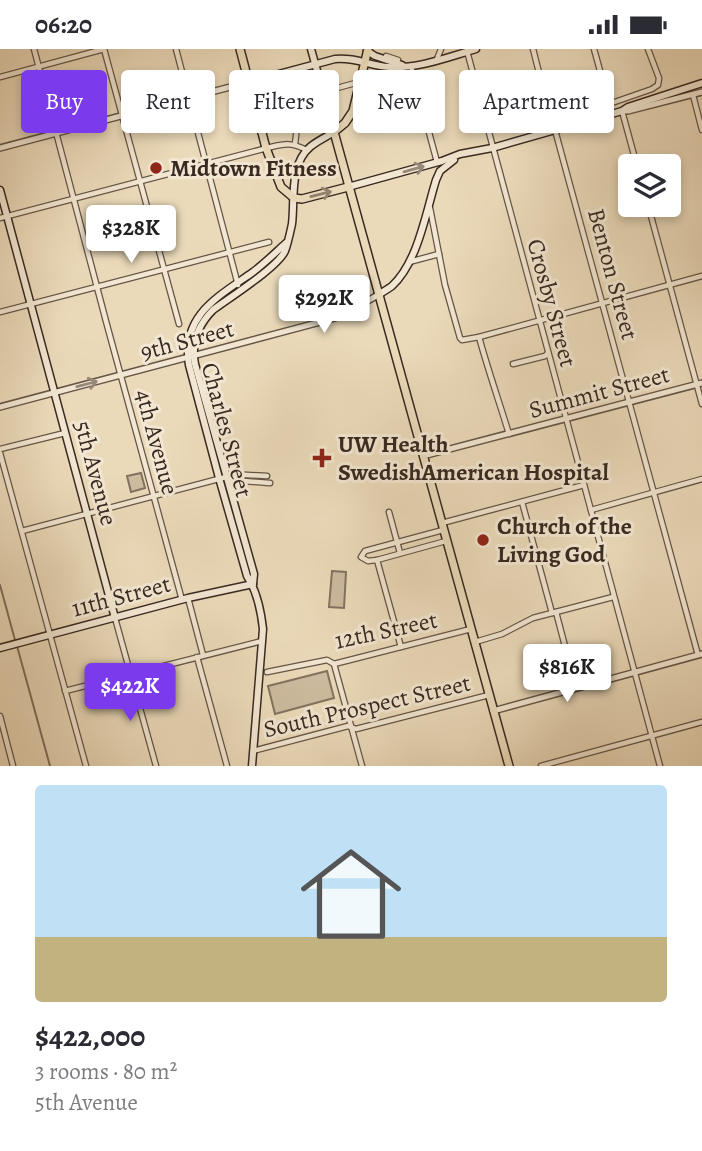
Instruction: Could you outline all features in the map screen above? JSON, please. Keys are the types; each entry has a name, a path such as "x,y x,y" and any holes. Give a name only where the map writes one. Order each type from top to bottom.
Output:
{"main road":[{"path":"240,49 246,70"},
{"path":"311,49 316,70"},
{"path":"296,70 335,59 349,58 388,67 409,67 475,49"},
{"path":"362,70 366,50 380,58 409,67"},
{"path":"614,113 702,83"},
{"path":"339,127 350,117 353,107"},
{"path":"262,133 281,187 293,198 302,199 489,148"},
{"path":"307,150 332,133"},
{"path":"334,133 509,766"},
{"path":"378,295 392,286 409,263 440,171 452,161 470,154 544,133"},
{"name":"Charles Street","path":"252,766 262,618 253,584 247,576 188,343 195,320 206,307 239,286 286,243 292,225 298,165 307,150"},
{"name":"5th Avenue","path":"0,190 3,217 30,305 115,618"},
{"name":"11th Street","path":"0,648 185,599 253,584"}],"street":[{"name":"4th Avenue","path":"34,49 39,70"},
{"path":"0,77 104,49 121,112"},
{"path":"176,49 182,70"},
{"path":"438,59 441,49"},
{"name":"Benton Street","path":"533,49 539,70"},
{"path":"594,49 600,70"},
{"path":"614,102 658,85 659,78 648,49"},
{"path":"366,50 398,60"},
{"name":"Crosby Street","path":"467,51 489,148 548,353 660,766"},
{"path":"409,67 437,162"},
{"path":"295,144 304,68"},
{"path":"634,154 622,111 702,92"},
{"path":"692,95 702,130"},
{"name":"4th Avenue","path":"56,133 154,496 203,655"},
{"path":"0,148 56,133"},
{"path":"127,133 179,324"},
{"path":"198,133 239,286"},
{"name":"Benton Street","path":"556,133 700,655"},
{"path":"3,217 288,143 307,150"},
{"path":"430,200 439,254 460,338 465,340 702,276"},
{"path":"651,217 699,384 702,404"},
{"path":"0,312 269,242"},
{"path":"409,263 439,254"},
{"name":"9th Street","path":"0,407 337,317 378,295"},
{"path":"479,337 509,434"},
{"path":"513,364 548,353"},
{"name":"Summit Street","path":"423,456 699,384"},
{"path":"65,433 0,451 86,766"},
{"path":"22,531 230,474 267,476"},
{"path":"222,477 270,483"},
{"path":"591,510 702,479"},
{"path":"446,541 377,560 368,561 361,557 365,551 584,485"},
{"path":"522,502 576,688"},
{"path":"389,512 400,553"},
{"path":"422,536 425,546"},
{"path":"377,560 401,647"},
{"path":"474,642 502,634 533,618 613,597"},
{"name":"5th Avenue","path":"115,618 156,766"},
{"name":"12th Street","path":"267,671 327,660 334,664 471,629"},
{"path":"65,691 262,641"},
{"path":"494,711 700,655"},
{"path":"197,657 227,766"},
{"path":"334,664 362,766"},
{"name":"South Prospect Street","path":"253,751 346,726 356,729 489,695"},
{"path":"0,716 13,766"},
{"path":"541,766 702,722"}],"shaded area":[{"path":"141,473 145,488 131,492 127,476"},
{"path":"332,571 346,572 344,608 329,607"},
{"path":"327,671 334,698 275,714 268,686"}],"waterway":[{"path":"0,585 15,640"},
{"path":"17,646 50,766"}],"place":[{"name":"Midtown Fitness","path":"156,168"},
{"name":"UW Health SwedishAmerican Hospital","path":"322,458"},
{"name":"Church of the Living God","path":"483,540"}]}
